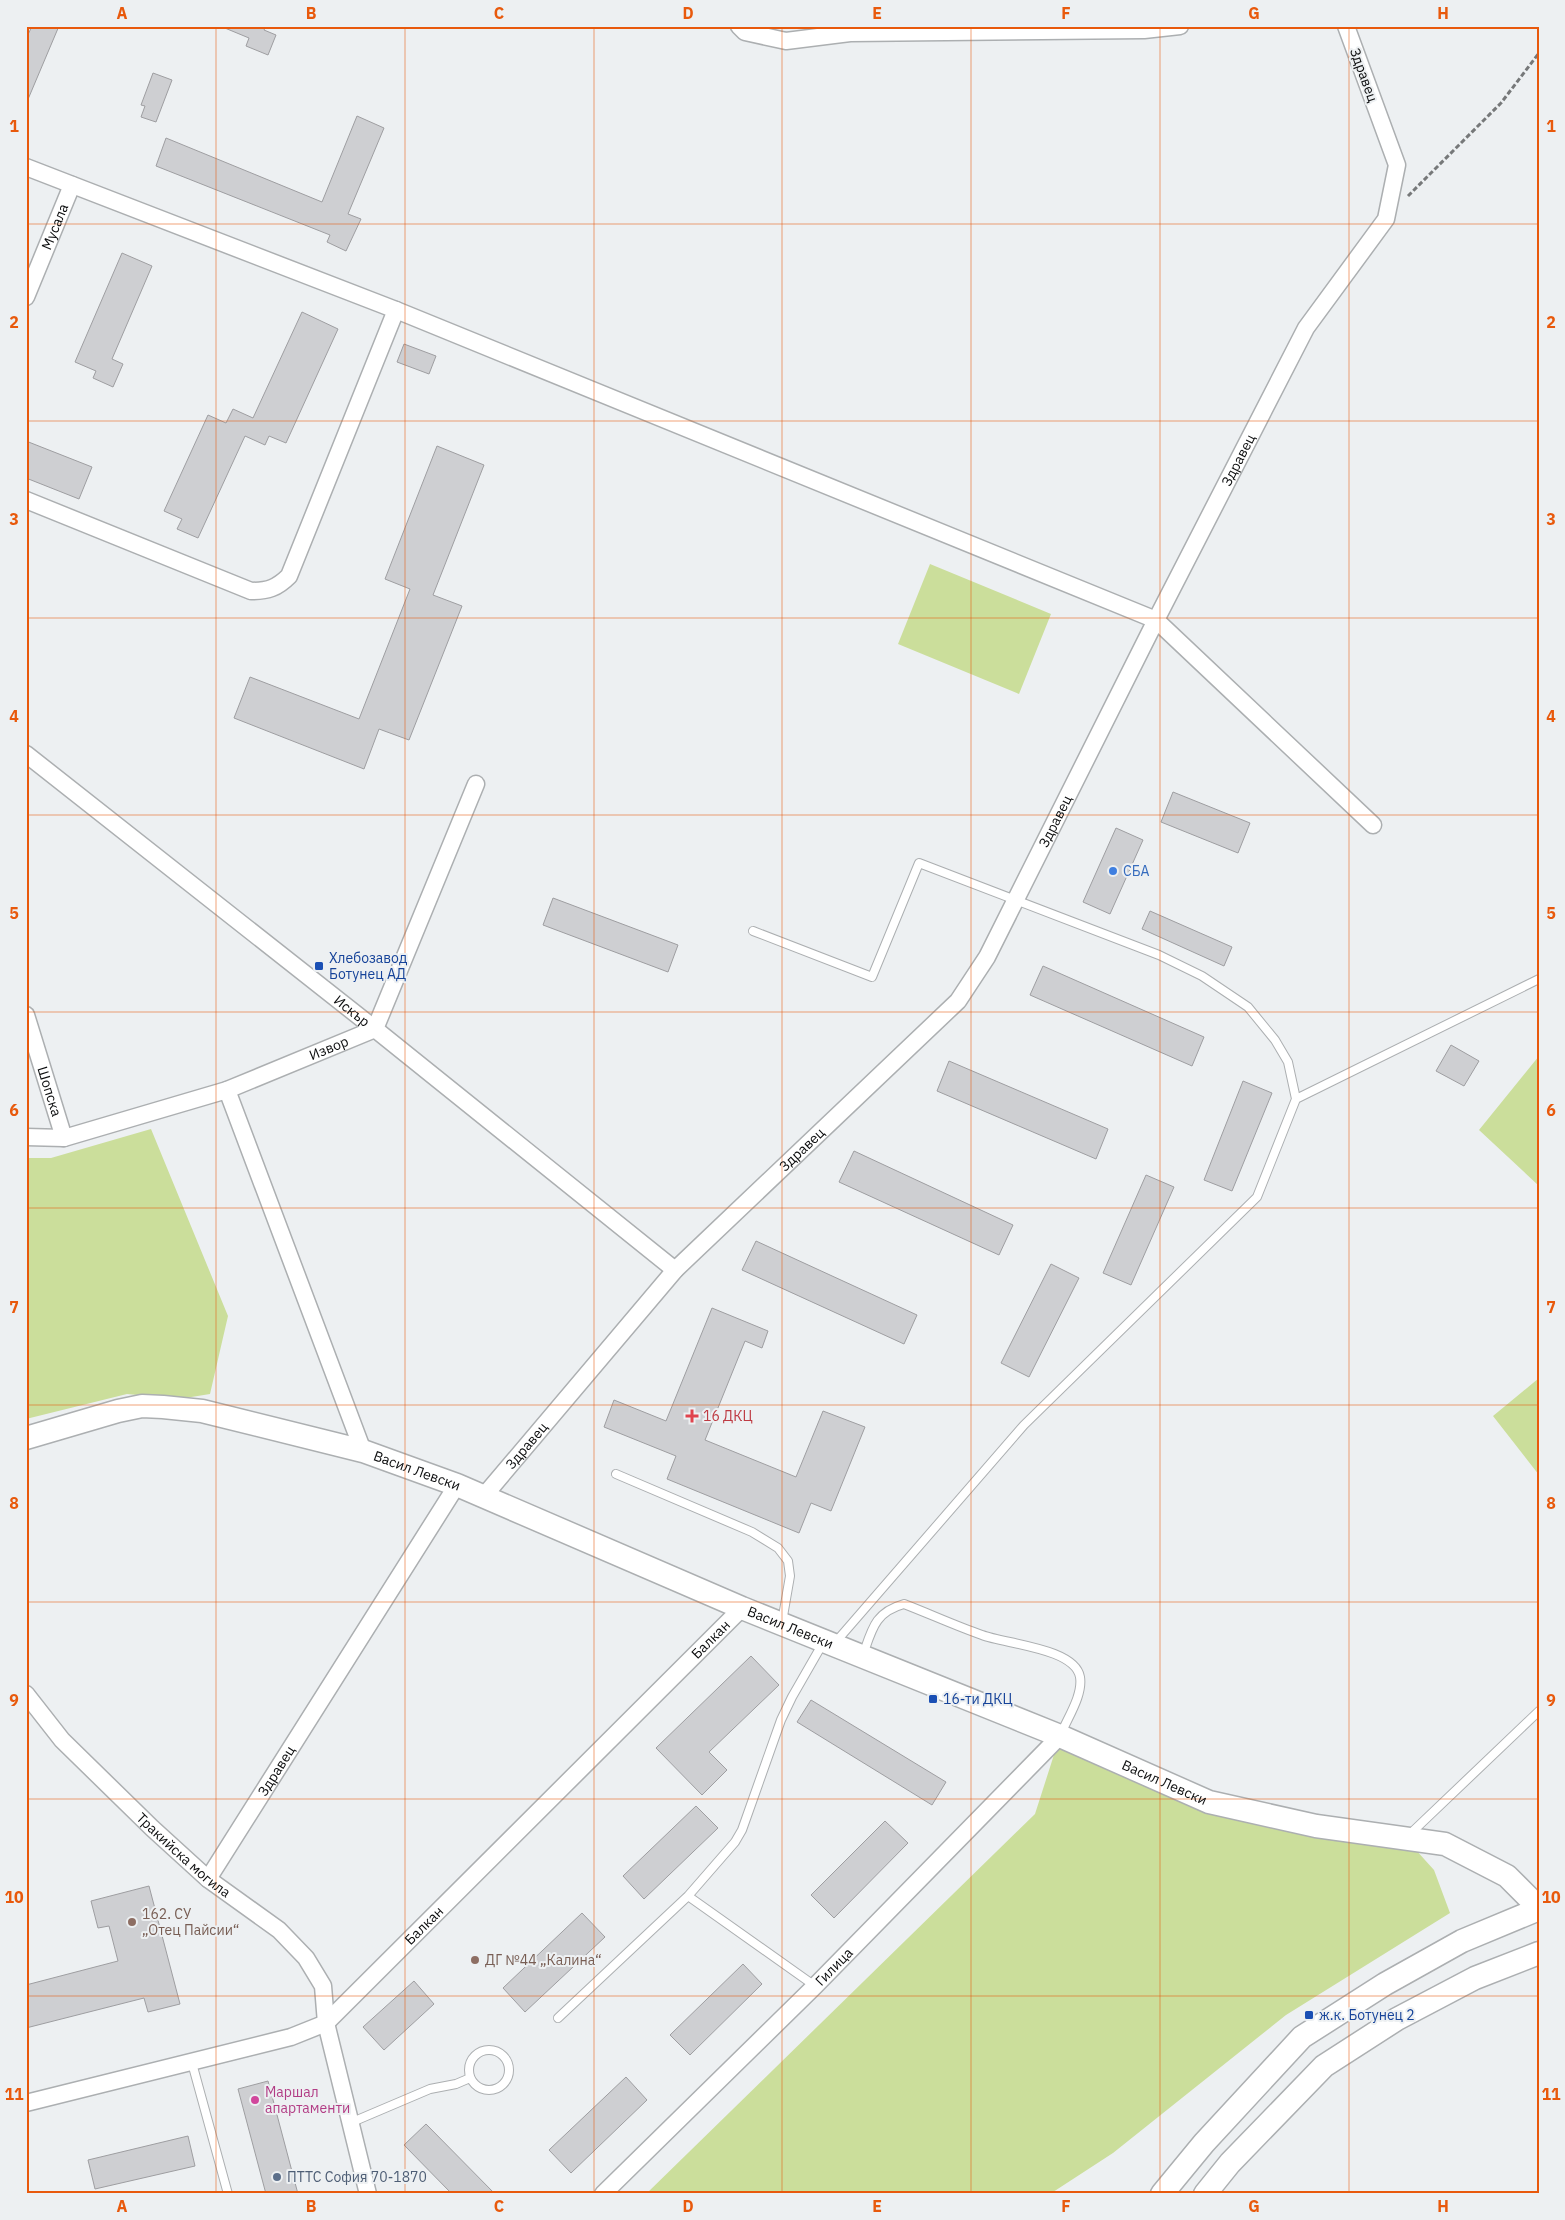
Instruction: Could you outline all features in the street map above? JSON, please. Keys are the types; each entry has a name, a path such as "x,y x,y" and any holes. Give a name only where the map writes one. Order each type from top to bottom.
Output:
{"street":[{"path":"738,26 745,32 786,41 850,33 1144,30 1180,26"},
{"name":"Здравец","path":"484,1496 675,1270 958,1001 987,957 1017,901 1156,620 1306,328 1386,219 1397,166 1346,26"},
{"path":"26,167 396,310 1156,620 1373,825"},
{"name":"Мусала","path":"26,297 72,185"},
{"path":"26,500 250,591 266,590 278,586 289,576 396,310"},
{"name":"Искър","path":"26,754 375,1029 675,1270"},
{"path":"375,1029 476,784"},
{"name":"Шопска","path":"26,1015 64,1138"},
{"name":"Извор","path":"26,1137 64,1138 227,1090 375,1029"},
{"path":"227,1090 363,1451"},
{"name":"Васил Левски","path":"26,1438 118,1411 142,1406 163,1406 202,1411 363,1451 484,1496 742,1608 1060,1736 1209,1802 1316,1826 1446,1844 1507,1876 1539,1908"},
{"name":"Здравец","path":"208,1879 456,1485"},
{"name":"Балкан","path":"26,2103 291,2037 326,2023 742,1608"},
{"name":"Тракийска могила","path":"26,1694 62,1740 208,1879 279,1930 306,1958 323,1986 326,2023 368,2194"},
{"name":"Гилица","path":"603,2194 815,1986 1060,1736"},
{"path":"1162,2194 1204,2142 1302,2037 1385,1984 1462,1941 1539,1908"},
{"path":"1205,2194 1230,2163 1324,2066 1397,2019 1475,1978 1539,1953"}],"lane":[{"path":"558,2018 688,1896 735,1842 742,1830 792,1697 829,1643 1024,1425 1257,1197 1296,1099 1288,1062 1274,1040 1248,1007 1202,976 1159,955 919,863 872,977 753,931"},
{"path":"1296,1099 1539,979"},
{"path":"616,1474 752,1532 778,1548 788,1561 790,1576 782,1624"},
{"path":"863,1657 878,1618 890,1608 904,1604 984,1636 1039,1648 1072,1662 1080,1675 1080,1689 1060,1736"},
{"path":"1406,1838 1539,1711"},
{"path":"688,1896 815,1986"},
{"path":"483,2050 495,2050 504,2057 509,2067 508,2077 503,2085 494,2090 484,2090 475,2086 470,2078 468,2066 474,2056 483,2050"},
{"path":"192,2063 228,2194"},
{"path":"350,2123 430,2089 456,2084 470,2078"}],"path":[{"path":"1386,219 1501,104 1539,53"}],"green space":[{"path":"930,564 1051,614 1019,694 898,644"},
{"path":"1539,1056 1539,1186 1479,1130"},
{"path":"151,1129 228,1316 210,1394 179,1399 127,1394 26,1419 26,1158 51,1158"},
{"path":"1539,1378 1539,1475 1493,1416"},
{"path":"1060,1736 1209,1802 1406,1839 1434,1870 1450,1913 1286,2015 1113,2153 1050,2194 646,2194 1035,1814"}],"building":[{"path":"32,26 59,26 26,104 26,39"},
{"path":"220,26 266,26 264,30 276,35 268,55 246,46 249,38"},
{"path":"153,73 172,80 156,122 141,117 145,106 141,105"},
{"path":"357,116 384,128 348,214 361,219 346,251 327,242 330,235 156,166 166,138 322,202"},
{"path":"122,253 152,266 112,359 123,364 113,387 93,378 96,371 75,362"},
{"path":"302,312 338,329 286,443 269,436 265,445 245,436 198,538 177,529 182,519 164,511 208,415 226,423 233,409 253,418"},
{"path":"404,344 436,356 429,374 397,362"},
{"path":"26,441 92,467 79,499 26,478"},
{"path":"437,446 484,465 433,595 462,606 409,740 379,729 364,769 234,718 250,677 359,719 410,589 385,579"},
{"path":"1173,792 1250,823 1238,853 1161,822"},
{"name":"СБА","path":"1116,828 1143,840 1110,914 1083,902"},
{"path":"553,898 678,945 668,972 543,925"},
{"path":"1150,911 1232,947 1224,966 1142,929"},
{"path":"1043,966 1204,1037 1192,1066 1030,995"},
{"path":"1451,1045 1479,1061 1464,1086 1436,1071"},
{"path":"949,1061 1108,1129 1096,1159 937,1091"},
{"path":"1243,1081 1272,1093 1232,1191 1204,1180"},
{"path":"854,1151 1013,1225 999,1255 839,1182"},
{"path":"1146,1175 1174,1187 1131,1285 1103,1273"},
{"path":"756,1241 917,1315 904,1344 742,1270"},
{"path":"1051,1264 1079,1278 1029,1377 1001,1363"},
{"name":"16 ДКЦ","path":"712,1308 768,1331 762,1348 745,1341 705,1440 796,1477 823,1411 865,1427 831,1511 811,1503 799,1533 667,1479 676,1456 604,1427 614,1400 666,1421"},
{"path":"751,1656 779,1685 709,1752 727,1770 702,1795 656,1748"},
{"path":"811,1700 946,1782 932,1805 797,1722"},
{"path":"696,1806 718,1828 644,1899 623,1876"},
{"path":"885,1821 908,1843 834,1918 811,1895"},
{"path":"149,1886 180,2004 148,2012 144,1998 26,2028 26,1985 118,1961 109,1926 98,1928 91,1901"},
{"path":"582,1913 605,1937 525,2012 503,1988"},
{"path":"743,1964 762,1984 690,2055 670,2035"},
{"path":"414,1981 434,2004 384,2050 363,2027"},
{"path":"626,2077 647,2100 571,2173 549,2150"},
{"path":"268,2081 298,2194 266,2194 238,2089"},
{"path":"426,2124 495,2194 452,2194 404,2145"},
{"path":"188,2136 195,2166 95,2189 88,2160"}],"place":[{"name":"СБА","path":"1113,871"},
{"name":"Хлебозавод Ботунец АД","path":"319,966"},
{"name":"16 ДКЦ","path":"692,1416"},
{"name":"16-ти ДКЦ","path":"933,1699"},
{"name":"162. СУ „Отец Пайсии“","path":"132,1922"},
{"name":"ДГ №44 „Калина“","path":"475,1960"},
{"name":"ж.к. Ботунец 2","path":"1309,2015"},
{"name":"Маршал апартаменти","path":"255,2100"},
{"name":"ПТТС София 70-1870","path":"277,2177"}]}
